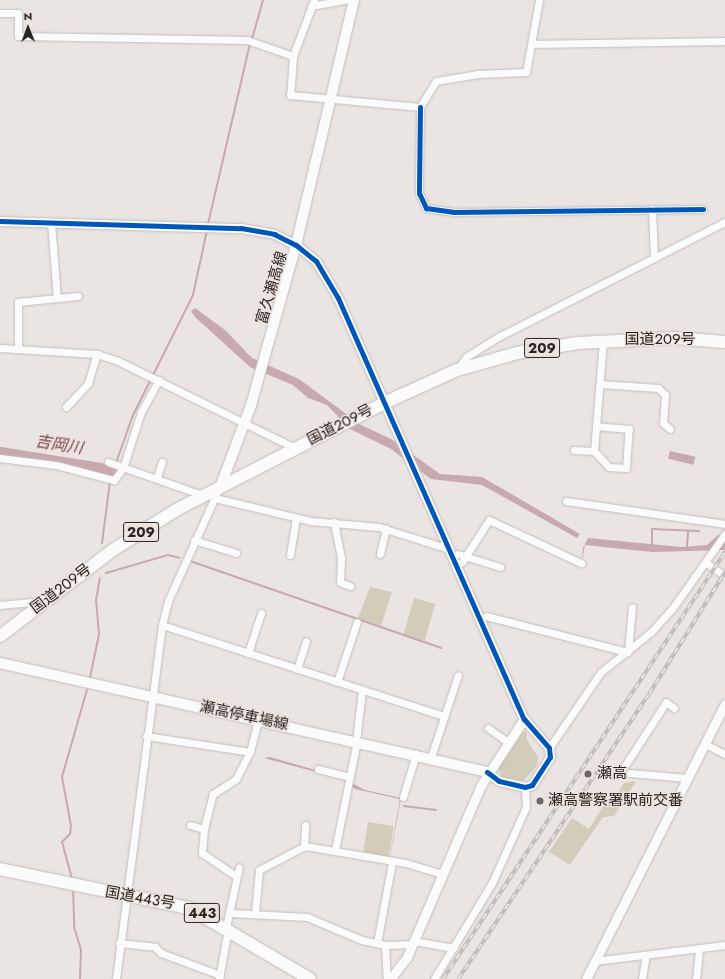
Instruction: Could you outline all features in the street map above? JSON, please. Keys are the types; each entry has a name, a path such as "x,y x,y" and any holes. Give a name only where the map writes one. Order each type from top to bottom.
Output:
{"highway":[{"name":"国道209号","path":"0,636 43,601 113,550 202,496 384,403 457,370 524,351 603,341 725,342"},
{"name":"国道443号","path":"0,869 73,886 179,904 227,927 310,979"}],"main road":[{"name":"富久瀬高線","path":"221,485 245,423 296,245 354,0"},
{"name":"瀬高停車場線","path":"0,663 431,757 487,772"}],"street":[{"path":"345,0 313,3 293,56 290,95 420,107"},
{"path":"539,0 526,72 478,74 436,81 420,107 419,193 426,208 453,212 703,209"},
{"path":"0,13 18,13 18,36 247,40 293,56"},
{"path":"532,44 725,41"},
{"path":"652,210 654,258"},
{"path":"0,221 241,228 274,234 296,245 316,261 338,298 524,719 550,748"},
{"path":"50,222 57,298"},
{"path":"457,370 466,357 500,336 725,222"},
{"path":"18,349 18,302 78,296"},
{"path":"594,451 603,341"},
{"path":"711,341 725,349"},
{"path":"0,348 97,354 159,380 295,448"},
{"path":"66,407 88,383 97,354"},
{"path":"0,458 56,465 114,480 123,468 142,412 159,380"},
{"path":"600,384 658,388 665,395 663,423 670,429"},
{"path":"574,450 594,451 609,467 626,468 630,429 596,426"},
{"path":"108,462 123,468 157,477 202,496"},
{"path":"157,477 162,462"},
{"path":"116,979 125,895 162,625 168,601 194,540 221,485"},
{"path":"215,498 296,518 386,529 449,549"},
{"path":"566,501 725,524"},
{"path":"290,555 296,518"},
{"path":"500,567 462,558 489,520 581,563"},
{"path":"334,522 341,557 340,582 350,586"},
{"path":"380,554 386,529"},
{"path":"487,772 499,781 525,787 532,785 550,757 550,748 601,672 627,651 672,609 725,534"},
{"path":"194,540 236,553"},
{"path":"706,562 725,576"},
{"path":"0,605 43,601"},
{"path":"627,651 632,607"},
{"path":"248,653 261,613"},
{"path":"486,616 627,651"},
{"path":"337,682 357,622"},
{"path":"162,625 443,716"},
{"path":"297,669 306,642"},
{"path":"431,757 443,716 458,675"},
{"path":"335,850 357,741 362,690"},
{"path":"674,708 666,702 627,770 687,778"},
{"path":"586,979 725,704"},
{"path":"237,877 202,853 204,829 213,794 236,779 250,752 258,719"},
{"path":"390,979 413,942 487,772 524,719"},
{"path":"488,728 508,742"},
{"path":"146,736 250,752"},
{"path":"705,744 725,754"},
{"path":"403,797 416,754"},
{"path":"318,769 350,777"},
{"path":"434,979 492,883 526,807 525,787"},
{"path":"190,825 204,829"},
{"path":"304,847 305,825"},
{"path":"255,913 259,870 304,847 335,850 443,874"},
{"path":"377,943 392,862"},
{"path":"119,943 156,947 161,953 220,977 227,927 239,866"},
{"path":"231,912 307,917 385,945 413,942 453,948"},
{"path":"385,945 387,979"},
{"path":"594,961 699,951 725,945"},
{"path":"696,979 699,951"},
{"path":"642,979 646,955"}],"shaded area":[{"path":"195,308 225,330 252,358 299,379 361,425 391,439 440,474 482,477 580,534 577,538 482,485 431,479 391,449 350,429 327,405 308,398 293,385 250,367 195,317 191,311"},
{"path":"670,451 695,457 694,465 668,459"},
{"path":"718,535 725,538 725,550 652,552 585,545 582,560 583,548 588,538 681,547 707,545"},
{"path":"370,587 392,592 381,626 358,618"},
{"path":"414,598 435,604 425,641 404,635"},
{"path":"523,732 527,732 527,740 538,757 537,766 523,781 502,777 498,768"},
{"path":"270,757 343,778 365,790 401,798 380,912 400,799 355,789 342,779 264,758"},
{"path":"636,781 614,816 603,817 570,865 549,852 572,818 589,829 604,805 610,805 624,783"},
{"path":"368,822 394,826 389,858 363,854"}],"waterway":[{"path":"252,39 263,0"},
{"path":"208,224 250,43"},
{"path":"111,477 133,415 193,295 207,230"},
{"name":"吉岡川","path":"0,453 113,471"},
{"path":"102,543 110,481"},
{"path":"652,546 652,529 699,531"},
{"path":"687,546 688,531"},
{"path":"106,573 168,555 180,558"},
{"path":"190,561 441,648"},
{"path":"90,678 99,634 96,600 100,578"},
{"path":"72,879 62,842 70,834 71,826 62,777 87,690"},
{"path":"404,806 436,810"},
{"path":"73,889 74,927 81,950 80,979"}],"railway":[{"path":"443,979 725,552"},
{"path":"458,979 649,694 725,572"}],"cycle path":[{"path":"420,107 419,193 426,208 453,212 703,209"},
{"path":"0,221 241,228 274,234 296,245 316,261 338,298 524,719 549,748 550,757 532,785 525,787 499,781 487,772"}],"place":[{"name":"瀬高","path":"588,774"},
{"name":"瀬高警察署駅前交番","path":"540,801"}]}
